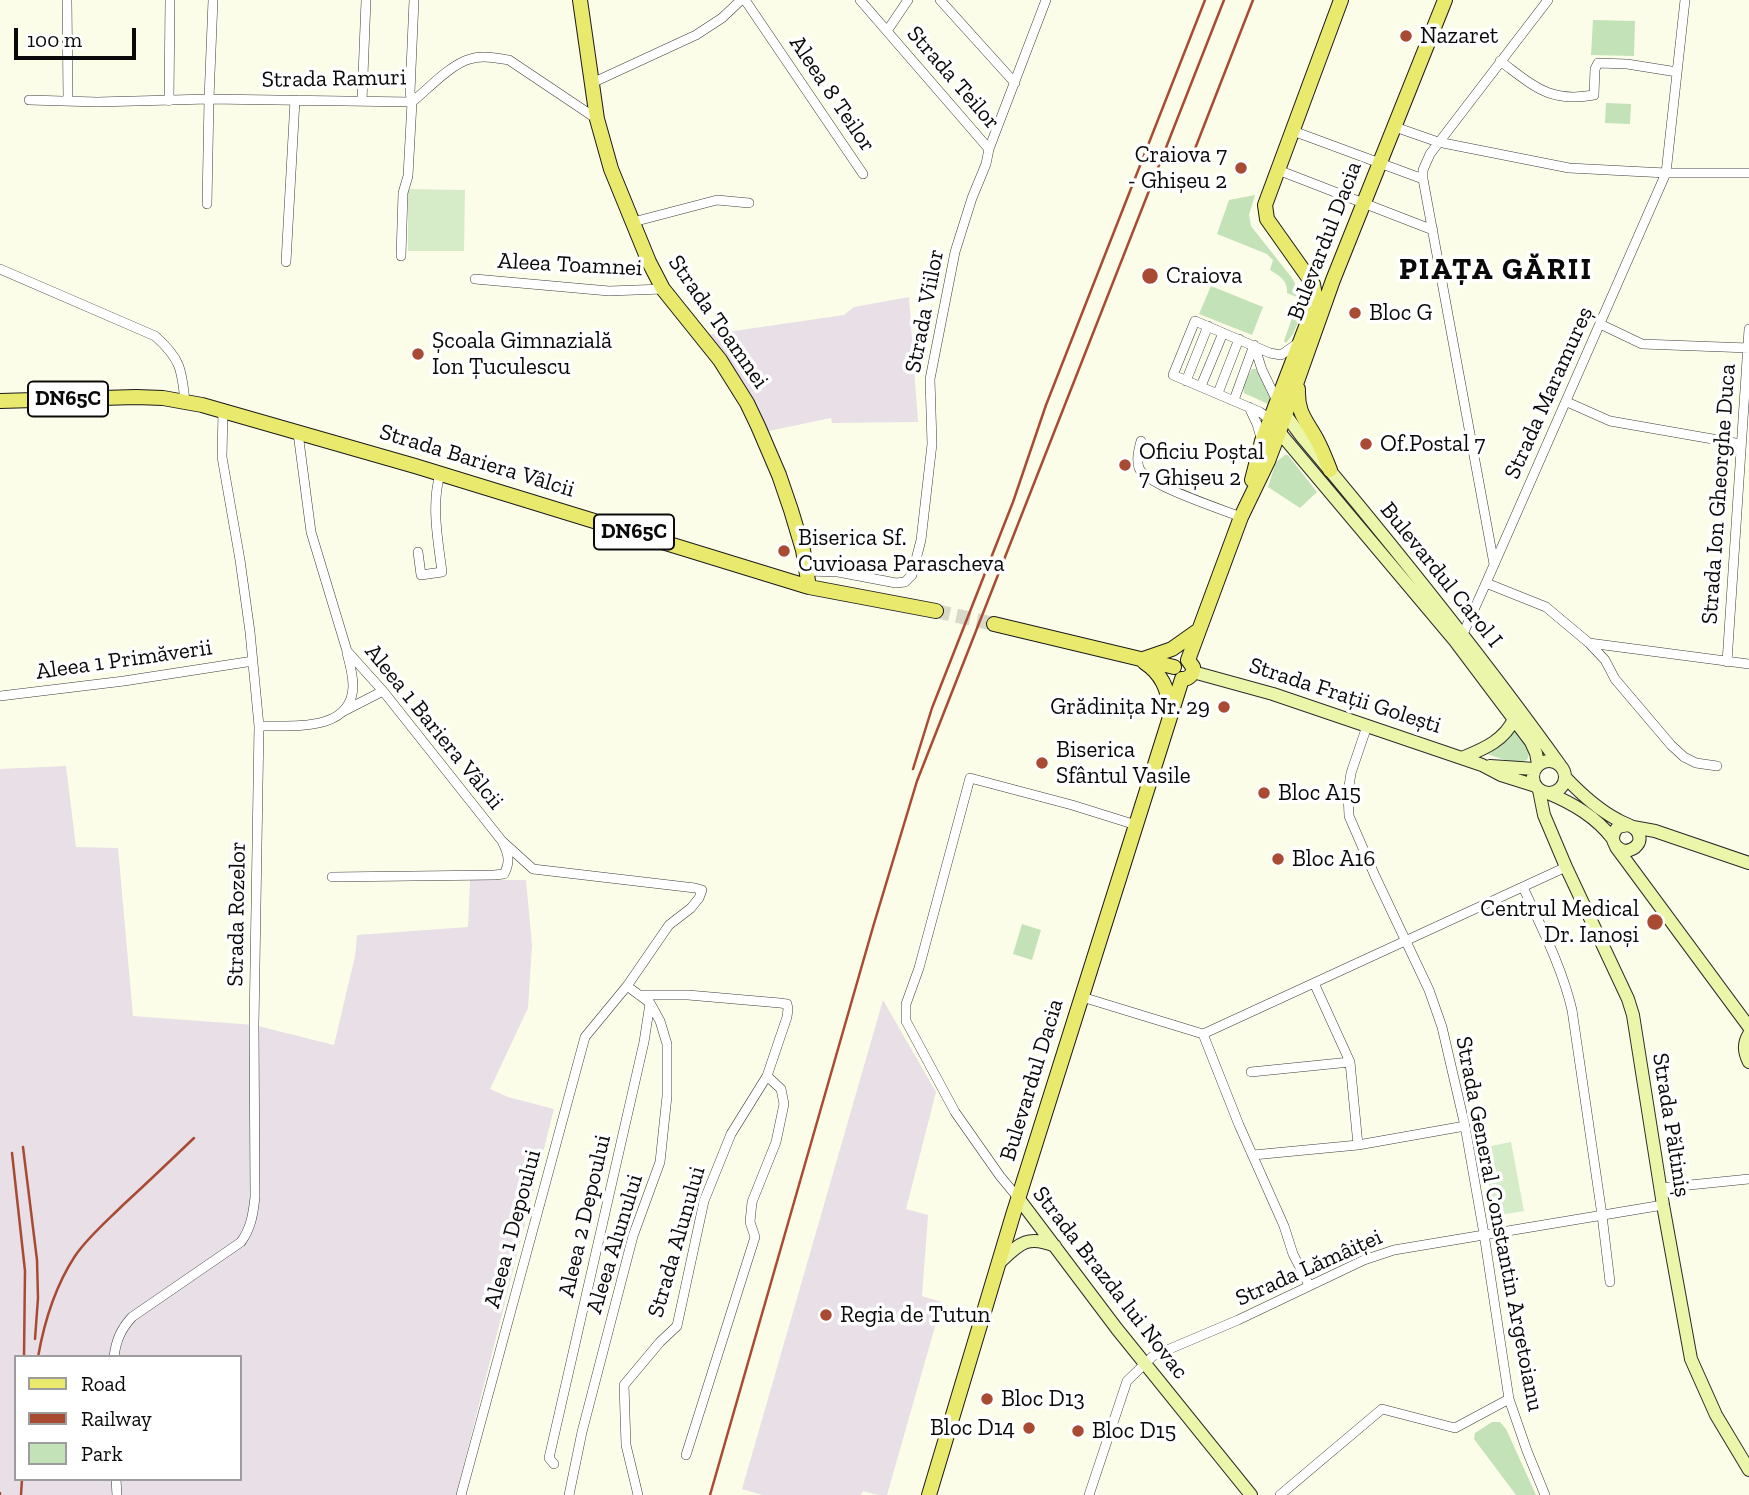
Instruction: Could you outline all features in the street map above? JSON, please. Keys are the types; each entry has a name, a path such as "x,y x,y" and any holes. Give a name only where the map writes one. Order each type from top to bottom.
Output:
{"main road":[{"name":"Strada Toamnei","path":"580,0 597,119 611,169 649,262 663,289 720,360 747,403 779,475 803,550 809,587"},
{"path":"1333,280 1313,284 1273,230 1265,213 1265,205 1341,0"},
{"name":"Bulevardul Dacia","path":"929,1495 1184,669 1248,499 1268,461 1286,415 1333,280 1446,0"},
{"name":"Bulevardul Dacia","path":"1248,499 1269,419 1314,306 1313,284"},
{"path":"1299,377 1300,412 1317,440 1330,470"},
{"name":"Strada Bariera Vâlcii","path":"0,401 136,397 186,401 440,474 809,587 936,611"},
{"name":"Strada Frații Golești","path":"993,624 1184,669"},
{"path":"1140,660 1164,653 1198,632"},
{"path":"1140,660 1162,678 1171,714"}],"street":[{"path":"68,0 68,100"},
{"path":"169,101 170,0"},
{"path":"207,204 213,0"},
{"path":"362,101 366,0"},
{"path":"401,256 403,193 408,176 412,102 410,92 414,0"},
{"path":"592,83 696,35 743,0"},
{"name":"Aleea 8 Teilor","path":"743,0 863,174"},
{"name":"Strada Teilor","path":"860,0 989,149"},
{"path":"887,31 908,0"},
{"path":"940,0 1015,83"},
{"name":"Strada Viilor","path":"807,571 838,572 896,583 905,582 912,575 921,540 932,444 930,379 958,242 989,149 1046,0"},
{"path":"1494,566 1423,170 1438,142 1548,0"},
{"name":"Strada Maramureș","path":"1459,638 1494,566 1666,173 1685,0"},
{"name":"Strada Ramuri","path":"29,100 412,102 457,64 471,58 493,58 509,60 597,119"},
{"path":"1500,61 1552,95 1582,97 1594,94 1595,69 1598,63 1627,64 1677,72"},
{"path":"286,262 295,100"},
{"path":"1395,127 1438,142 1569,168 1666,173 1749,173"},
{"path":"1293,131 1423,179"},
{"path":"1278,170 1433,230"},
{"path":"1700,173 1749,179"},
{"path":"633,222 717,200 749,203"},
{"path":"0,269 155,336 167,346 176,359 183,374 186,401"},
{"name":"Aleea Toamnei","path":"475,279 609,291 663,289"},
{"path":"1269,419 1234,400 1173,375 1195,321 1270,353 1281,355 1300,341"},
{"path":"1600,324 1642,344 1748,348"},
{"path":"1186,381 1208,326"},
{"name":"Strada Ion Gheorghe Duca","path":"1727,662 1749,329"},
{"path":"1201,386 1223,333"},
{"path":"1218,393 1239,339"},
{"path":"1234,400 1254,345"},
{"path":"1254,345 1277,401"},
{"name":"Bulevardul Carol I","path":"1277,401 1459,638 1531,742 1536,752 1537,767"},
{"path":"1567,402 1611,421 1741,444"},
{"path":"1249,407 1262,441"},
{"name":"Strada Rozelor","path":"114,1355 117,1338 132,1317 241,1242 249,1231 253,1216 259,726 240,560 222,457 223,410"},
{"name":"Bulevardul Carol I","path":"1269,419 1515,702 1563,771"},
{"name":"Aleea 1 Bariera Vâlcii","path":"298,433 311,532 347,651 383,691 502,841 509,856 504,874 332,877"},
{"path":"1141,441 1137,460 1143,474 1159,485 1241,517"},
{"path":"418,552 421,575 442,572 435,516 440,474"},
{"path":"1486,583 1546,607 1605,660 1615,679 1671,745 1684,757 1696,763 1717,766"},
{"path":"1589,643 1749,664"},
{"path":"259,726 324,722 335,718 351,700 353,686 347,651"},
{"name":"Aleea 1 Primăverii","path":"0,696 112,683 253,661"},
{"name":"Strada Frații Golești","path":"1184,669 1273,694 1482,765 1562,799 1594,818 1615,843"},
{"path":"343,711 383,691"},
{"path":"1462,758 1492,744 1510,728 1514,719"},
{"name":"Strada General Constantin Argetoianu","path":"1367,726 1351,773 1349,816 1429,990 1442,1027 1465,1126 1509,1399 1545,1495"},
{"path":"1563,771 1562,787 1553,793 1541,790 1533,774 1537,767 1549,761 1555,762 1595,806 1630,826 1639,835 1638,877"},
{"name":"Strada Frații Golești","path":"1482,765 1537,767"},
{"name":"Strada Brazda lui Novac","path":"1136,825 1072,804 970,778 919,968 906,1004 906,1021 955,1111 1007,1186 1144,1364 1251,1495"},
{"name":"Strada Păltiniș","path":"1541,790 1544,816 1633,1014 1660,1188 1691,1359 1716,1415 1747,1462"},
{"path":"1749,863 1655,831 1630,826 1615,830 1615,843 1638,877 1749,1027"},
{"path":"1615,843 1625,851 1630,851 1638,843 1652,839 1674,839"},
{"name":"Aleea 1 Depoului","path":"461,1495 585,1037 627,986 669,925 691,908 702,890 533,870 502,841"},
{"path":"1082,997 1203,1034 1566,867"},
{"path":"1523,887 1558,965 1572,1010 1610,1282"},
{"path":"1314,983 1350,1062 1358,1144"},
{"path":"627,986 650,1003"},
{"name":"Strada Alunului","path":"638,1495 626,1445 624,1385 677,1326 704,1201 732,1134 767,1076 788,1009 787,1004 688,995 639,995"},
{"name":"Aleea 2 Depoului","path":"554,1464 549,1458 644,1042 650,1003"},
{"name":"Aleea Alunului","path":"569,1495 582,1432 633,1236 660,1162 667,1096 667,1044 660,1021 650,1003"},
{"path":"1203,1034 1239,1125 1284,1226 1293,1254 1310,1285"},
{"path":"1749,1034 1744,1047 1749,1062"},
{"path":"1251,1072 1350,1062"},
{"path":"686,1455 755,1237 750,1222 752,1202 776,1142 784,1104 781,1089 767,1076"},
{"path":"1253,1155 1358,1144 1465,1126"},
{"path":"1660,1188 1749,1179"},
{"name":"Strada Lămâiței","path":"1144,1364 1153,1356 1238,1320 1364,1260 1394,1250 1663,1205"},
{"path":"999,1264 1017,1245 1027,1241 1044,1241 1055,1246"},
{"path":"1089,1495 1127,1381 1144,1364"},
{"path":"1280,1495 1382,1409 1455,1428 1509,1399"}],"shaded area":[{"path":"909,297 918,422 832,423 831,418 764,432 745,385 706,335 844,315 854,307"},
{"path":"66,766 76,847 118,848 133,1016 254,1025 334,1045 355,956 357,935 468,927 470,880 526,880 532,945 528,1008 490,1089 508,1097 554,1109 456,1495 0,1495 0,769"},
{"path":"883,1000 936,1092 906,1209 928,1215 922,1296 942,1302 887,1495 863,1491 861,1495 762,1495 742,1489"}],"green space":[{"path":"1593,20 1635,21 1634,56 1591,55"},
{"path":"1606,103 1631,104 1630,124 1605,123"},
{"path":"408,189 465,190 464,251 408,251"},
{"path":"1255,195 1249,215 1251,226 1292,278 1304,300 1305,306 1293,334 1286,343 1284,341 1299,298 1287,293 1285,282 1270,270 1273,260 1267,254 1217,234 1229,200"},
{"path":"1211,286 1263,307 1252,335 1199,314"},
{"path":"1252,369 1256,369 1271,398 1268,404 1244,393 1243,386"},
{"path":"1288,455 1317,492 1300,508 1268,487 1276,462"},
{"path":"1516,730 1528,748 1527,760 1511,761 1484,753 1501,743"},
{"path":"1022,924 1041,930 1032,960 1013,954"},
{"path":"1511,1142 1524,1211 1494,1216 1481,1148"},
{"path":"1492,1422 1500,1422 1506,1429 1536,1495 1516,1495 1474,1439 1475,1433"}],"tunnel":[{"path":"936,611 994,624"}],"railway":[{"path":"913,769 932,708 1013,502 1046,405 1205,0"},
{"path":"710,1495 917,781 1224,0"},
{"path":"1191,159 1253,0"},
{"path":"38,1355 52,1305 75,1256 98,1229 194,1138"},
{"path":"23,1147 37,1260 35,1339"},
{"path":"12,1153 25,1271 24,1355"},
{"path":"21,1495 22,1481"}],"place":[{"name":"Nazaret","path":"1406,36"},
{"name":"Craiova 7 - Ghișeu 2","path":"1241,168"},
{"name":"Craiova","path":"1150,276"},
{"name":"Bloc G","path":"1355,313"},
{"name":"Școala Gimnazială Ion Țuculescu","path":"418,354"},
{"name":"Of.Postal 7","path":"1366,444"},
{"name":"Oficiu Poștal 7 Ghișeu 2","path":"1125,465"},
{"name":"Biserica Sf. Cuvioasa Parascheva","path":"784,551"},
{"name":"Grădinița Nr. 29","path":"1224,707"},
{"name":"Biserica Sfântul Vasile","path":"1042,763"},
{"name":"Bloc A15","path":"1264,793"},
{"name":"Bloc A16","path":"1278,859"},
{"name":"Centrul Medical Dr. Ianoși","path":"1655,922"},
{"name":"Regia de Tutun","path":"826,1315"},
{"name":"Bloc D13","path":"987,1399"},
{"name":"Bloc D14","path":"1029,1428"},
{"name":"Bloc D15","path":"1078,1431"}],"district":[{"name":"PIAȚA GĂRII","path":"1496,270"}]}
